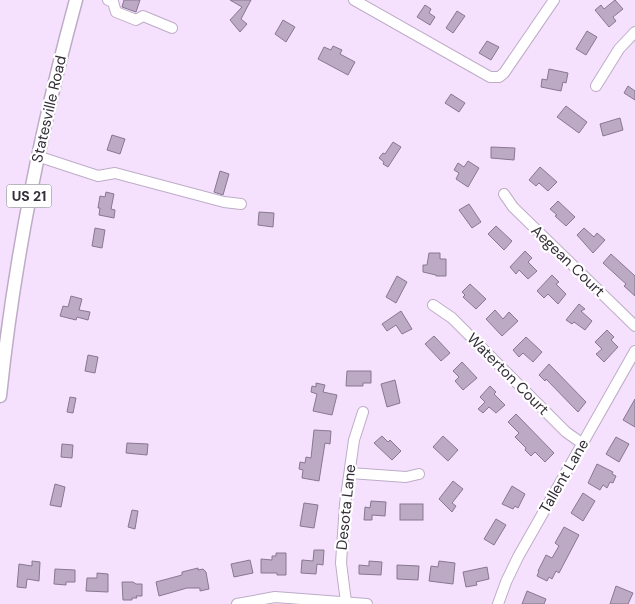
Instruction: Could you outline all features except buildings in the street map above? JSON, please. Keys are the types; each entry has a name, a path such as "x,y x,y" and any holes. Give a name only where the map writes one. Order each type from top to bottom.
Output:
{"main road":[{"name":"Statesville Road","path":"0,396 6,334 20,240 37,156 76,0"}],"street":[{"path":"108,0 112,2 116,12 136,20 144,16 172,28"},
{"path":"354,0 490,78 498,77 504,73 554,0"},
{"path":"596,86 619,49 635,32"},
{"path":"37,156 98,176 115,173 224,202 241,204"},
{"name":"Aegean Court","path":"504,194 513,207 635,326"},
{"name":"Waterton Court","path":"433,305 452,318 566,432 582,444"},
{"name":"Tallent Lane","path":"498,604 518,557 635,351"},
{"name":"Desota Lane","path":"346,602 341,549 354,440 363,412"},
{"path":"350,473 406,477 419,474"},
{"path":"237,604 275,597 298,601 367,604"}]}
